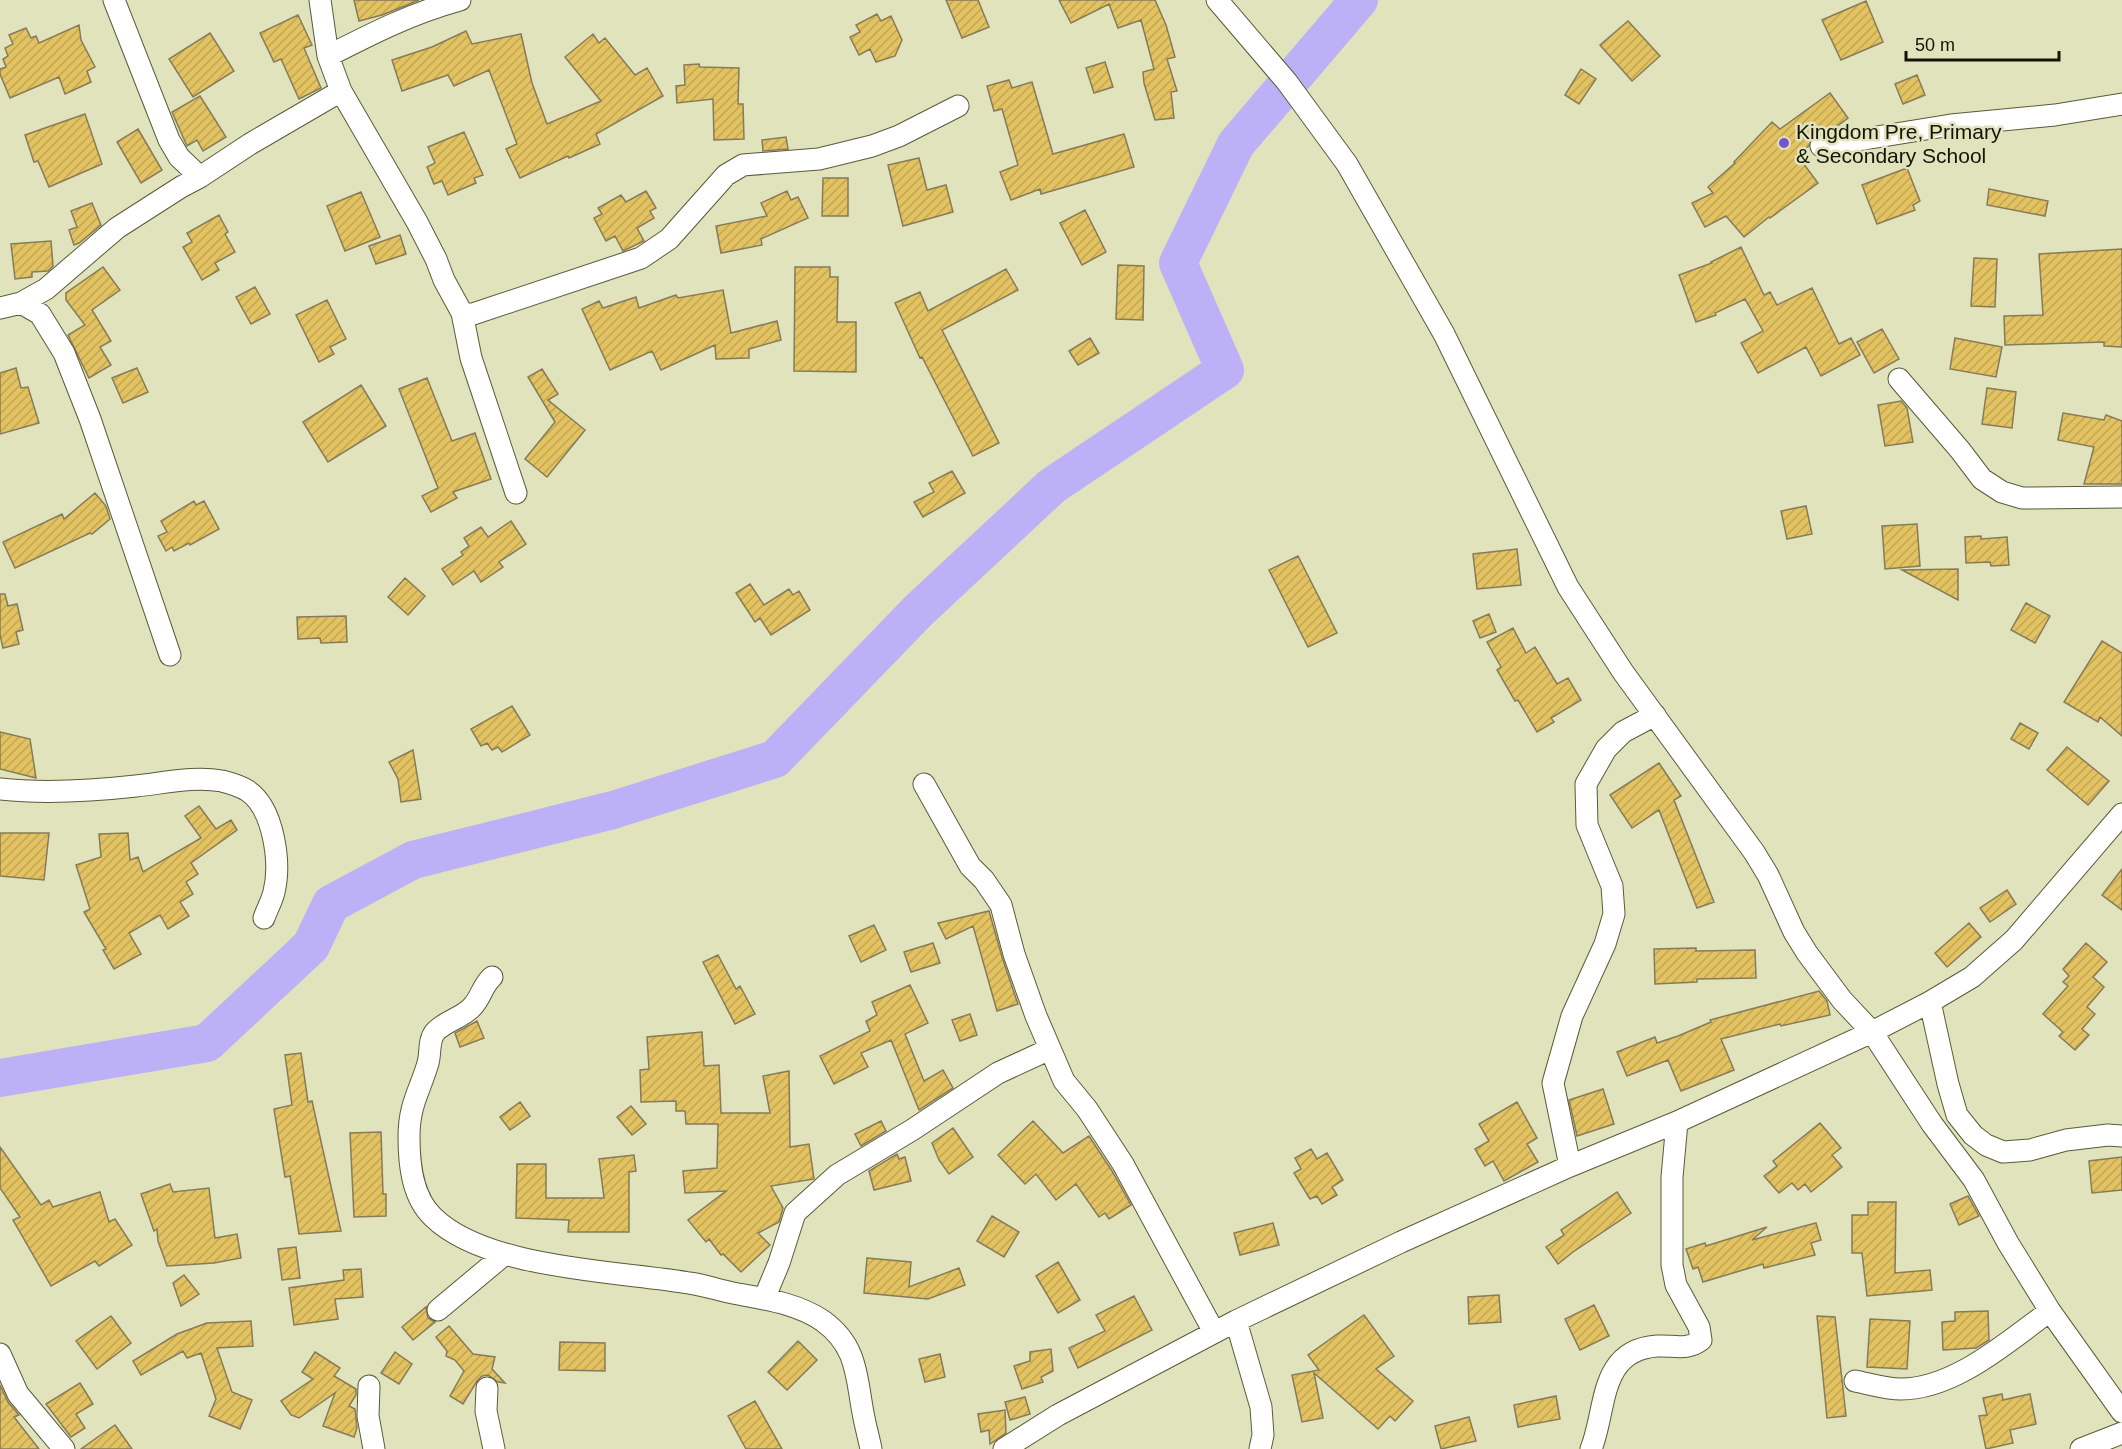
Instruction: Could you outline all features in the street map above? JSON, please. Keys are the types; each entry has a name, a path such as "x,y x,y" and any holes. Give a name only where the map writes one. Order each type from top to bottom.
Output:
{"street":[{"path":"114,0 169,140 179,157 200,177"},
{"path":"320,0 328,56 340,92 417,222 462,313 471,358 516,493"},
{"path":"328,56 423,10 460,0"},
{"path":"1217,0 1287,82 1347,164 1444,334 1568,587 1623,672 1754,852 1807,953 1842,1000 1872,1032 1932,1124 1974,1180 2008,1243 2050,1311 2122,1412"},
{"path":"0,308 21,303 46,289 117,228 249,144 340,92"},
{"path":"1821,146 1951,125 2055,115 2122,104"},
{"path":"462,313 482,312 641,258 669,239 726,175 743,165 819,159 872,146 899,136 958,106"},
{"path":"21,303 40,314 64,353 90,419 170,655"},
{"path":"1899,379 1982,479 2002,492 2022,498 2122,497"},
{"path":"1570,1167 1553,1083 1572,1016 1601,954 1614,914 1612,886 1587,825 1586,784 1606,749 1623,732 1655,715"},
{"path":"0,789 68,792 189,780 223,781 248,790 262,806 270,825 275,849 277,870 274,892 264,918"},
{"path":"924,784 970,866 984,880 1001,905 1014,954 1064,1081 1087,1109 1123,1164 1214,1332"},
{"path":"1004,1449 1058,1415 1236,1321 1401,1242 1677,1122 1872,1032 1930,1002 1972,977 2014,940 2122,814"},
{"path":"492,977 485,983 480,996 470,1009 433,1035 425,1073 412,1103 409,1121 411,1173 420,1198 431,1216 449,1231 473,1243 505,1254 594,1271 690,1283 798,1307 823,1321 844,1340 857,1370 871,1449"},
{"path":"1930,1002 1957,1115 1973,1135 1986,1145 2003,1152 2030,1149 2066,1140 2108,1135 2122,1136"},
{"path":"764,1299 779,1263 795,1213 837,1175 912,1130 998,1073 1050,1049"},
{"path":"1591,1449 1596,1437 1602,1397 1608,1381 1616,1368 1630,1354 1646,1347 1694,1346 1701,1340 1699,1328 1676,1285 1672,1265 1672,1177 1677,1122"},
{"path":"438,1310 505,1254"},
{"path":"1855,1381 1900,1389 1932,1384 1977,1363 2050,1311"},
{"path":"1236,1321 1261,1407 1263,1435 1260,1449"},
{"path":"0,1354 18,1394 64,1449"},
{"path":"369,1386 368,1416 374,1449"},
{"path":"487,1388 486,1411 494,1449"},
{"path":"2081,1449 2122,1433"}],"building":[{"path":"354,0 419,0 382,15 359,21"},
{"path":"946,0 978,0 989,27 962,38"},
{"path":"1059,0 1155,0 1166,25 1175,57 1167,59 1177,91 1171,92 1174,118 1155,120 1143,72 1154,69 1141,20 1118,28 1109,4 1071,23"},
{"path":"1866,1 1883,42 1841,60 1822,20"},
{"path":"877,14 881,21 891,16 902,40 895,56 876,62 870,49 859,55 850,37 860,32 856,25"},
{"path":"298,15 312,45 304,48 321,88 299,99 281,59 274,62 260,33"},
{"path":"1628,21 1660,56 1632,81 1600,45"},
{"path":"79,25 81,40 95,67 87,71 91,82 65,94 59,77 10,98 0,74 0,69 6,67 3,59 8,56 5,48 13,44 9,35 26,28 31,38 36,36 39,43"},
{"path":"466,31 472,44 521,34 532,83 547,124 601,101 565,57 593,34 599,43 605,38 635,75 647,68 663,96 596,134 600,144 520,178 506,149 517,144 489,70 454,86 448,75 402,91 392,60 432,47"},
{"path":"210,33 234,71 193,97 169,59"},
{"path":"1105,62 1113,87 1094,93 1086,68"},
{"path":"699,64 700,67 739,68 738,104 743,104 744,139 714,140 713,99 677,103 676,86 685,85 684,65"},
{"path":"1581,69 1596,79 1579,104 1565,95"},
{"path":"1917,75 1925,95 1903,104 1895,84"},
{"path":"1009,80 1012,88 1032,82 1053,154 1124,134 1134,167 1041,194 1040,189 1011,200 1000,172 1018,165 1002,109 994,111 987,86"},
{"path":"1830,93 1848,118 1829,132 1813,136 1809,146 1797,155 1818,183 1744,237 1726,216 1705,227 1692,203 1713,193 1708,187 1735,163 1772,122 1780,129"},
{"path":"200,96 226,137 203,151 197,140 187,146 172,112"},
{"path":"85,114 102,164 49,187 38,161 34,162 25,135"},
{"path":"138,129 162,170 141,183 117,142"},
{"path":"464,132 483,175 474,178 476,183 448,195 442,181 434,184 427,167 435,163 428,147"},
{"path":"786,137 788,149 763,151 762,140"},
{"path":"919,158 927,190 946,185 953,212 903,226 888,165"},
{"path":"1907,168 1920,201 1913,205 1915,210 1877,224 1862,185"},
{"path":"823,178 848,178 848,216 822,216"},
{"path":"1989,189 2048,201 2045,216 1987,205"},
{"path":"646,191 656,208 650,211 654,218 637,228 644,241 623,251 615,236 606,241 594,218 602,214 598,208 621,195 626,202"},
{"path":"787,191 791,200 798,197 808,218 761,239 762,245 721,253 716,226 767,216 761,203"},
{"path":"361,192 380,237 345,251 327,206"},
{"path":"92,203 101,225 74,245 69,230 77,227 71,211"},
{"path":"1085,210 1106,252 1082,265 1060,223"},
{"path":"219,215 228,232 225,234 235,252 215,263 219,270 202,280 183,247 192,242 187,233"},
{"path":"400,235 406,254 376,264 369,246"},
{"path":"51,241 53,266 48,271 32,272 32,277 15,279 11,244"},
{"path":"1741,247 1764,295 1770,292 1777,305 1812,288 1839,344 1851,338 1860,355 1821,376 1806,347 1758,373 1741,343 1763,331 1745,299 1715,313 1716,315 1696,322 1679,275 1712,263"},
{"path":"2122,249 2122,347 2104,346 2104,342 2005,345 2004,316 2043,315 2039,254"},
{"path":"1974,258 1997,259 1995,307 1971,306"},
{"path":"1118,265 1144,266 1143,320 1116,319"},
{"path":"103,267 120,290 92,310 111,341 100,347 111,365 89,378 68,335 85,325 66,300 66,293"},
{"path":"795,267 830,267 830,277 838,277 837,322 856,322 856,372 794,371"},
{"path":"1006,269 1018,290 942,330 999,443 973,456 922,357 920,358 895,303 920,292 928,311"},
{"path":"255,287 270,314 251,324 236,297"},
{"path":"723,290 731,333 777,321 781,340 749,349 749,358 716,359 715,345 661,370 652,351 610,370 582,309 599,301 603,308 636,297 639,308 676,295 678,298"},
{"path":"327,300 346,339 330,347 334,354 319,362 296,315"},
{"path":"1882,329 1899,359 1874,373 1857,342"},
{"path":"1090,338 1099,353 1078,365 1069,351"},
{"path":"1955,338 2002,347 1996,377 1950,369"},
{"path":"16,368 21,388 28,387 39,423 0,434 0,373"},
{"path":"137,368 148,392 123,403 112,378"},
{"path":"542,369 558,394 548,400 585,430 547,477 525,459 555,422 528,377"},
{"path":"427,378 452,441 475,433 491,479 453,492 457,498 431,512 422,496 438,488 399,389"},
{"path":"361,385 386,426 328,462 303,422"},
{"path":"1987,388 2016,392 2012,428 1982,424"},
{"path":"1901,401 1907,408 1913,442 1885,446 1878,405"},
{"path":"2063,413 2104,420 2106,415 2122,421 2122,484 2084,484 2094,447 2058,440"},
{"path":"952,471 965,493 923,517 914,502 934,492 929,483"},
{"path":"95,493 106,506 110,519 92,534 15,568 3,542 62,514 64,519"},
{"path":"194,501 196,505 204,501 219,529 190,545 189,543 174,551 172,547 166,551 158,536 167,532 161,521"},
{"path":"1806,506 1812,534 1787,539 1781,511"},
{"path":"511,521 526,544 499,562 503,567 481,582 474,571 453,585 442,569 463,555 461,552 469,546 464,538 481,527 488,537"},
{"path":"1917,524 1920,566 1885,569 1882,526"},
{"path":"1981,536 1981,539 2007,537 2009,565 1991,566 1990,562 1966,563 1965,537"},
{"path":"1517,549 1521,585 1477,589 1473,554"},
{"path":"1298,556 1337,633 1308,647 1269,570"},
{"path":"1958,569 1958,600 1902,570"},
{"path":"405,578 425,596 408,615 388,597"},
{"path":"750,584 764,605 789,589 793,595 799,591 810,610 771,635 760,618 755,622 736,593"},
{"path":"0,594 5,594 8,606 17,604 23,630 16,632 19,644 3,648 0,635"},
{"path":"2026,603 2050,616 2035,643 2011,630"},
{"path":"1489,614 1496,632 1480,638 1473,621"},
{"path":"346,616 347,642 321,643 320,638 298,639 297,617"},
{"path":"1513,628 1526,653 1535,647 1557,684 1568,678 1581,700 1551,718 1554,722 1537,732 1497,670 1501,667 1487,642"},
{"path":"2102,641 2122,653 2122,736 2100,717 2098,722 2064,702"},
{"path":"512,706 530,735 502,752 498,747 492,750 487,743 481,746 471,729"},
{"path":"2020,723 2038,733 2029,749 2011,739"},
{"path":"0,732 30,739 36,778 0,769"},
{"path":"2067,747 2109,781 2088,805 2047,770"},
{"path":"413,750 421,799 401,802 398,779 389,762"},
{"path":"1659,763 1681,796 1674,800 1714,902 1697,908 1659,810 1632,828 1610,795"},
{"path":"199,806 216,829 231,820 237,830 191,863 198,874 186,882 193,894 180,902 189,916 168,929 160,915 129,933 141,954 114,969 103,950 106,949 84,912 90,909 76,865 101,857 99,834 128,833 130,860 138,857 143,872 201,838 185,816"},
{"path":"0,833 49,833 44,880 0,876"},
{"path":"2122,869 2122,910 2102,895"},
{"path":"2007,890 2016,904 1990,922 1980,908"},
{"path":"989,911 1018,1004 997,1011 973,926 946,939 938,923"},
{"path":"1969,923 1981,937 1947,967 1935,953"},
{"path":"874,925 886,950 861,962 849,936"},
{"path":"933,943 940,963 911,972 904,952"},
{"path":"2086,943 2107,962 2093,977 2104,987 2087,1007 2095,1014 2082,1029 2089,1035 2075,1050 2059,1036 2063,1032 2043,1014 2068,986 2063,982 2069,976 2063,969"},
{"path":"1696,948 1696,951 1755,950 1756,978 1697,979 1697,982 1655,984 1654,949"},
{"path":"718,955 736,989 740,986 755,1014 735,1024 703,962"},
{"path":"910,985 928,1023 905,1034 924,1081 943,1070 953,1088 919,1110 891,1040 861,1053 868,1067 834,1084 820,1056 870,1031 866,1021 877,1015 872,1002"},
{"path":"1819,991 1827,1001 1830,1015 1781,1026 1780,1024 1721,1039 1734,1070 1681,1091 1668,1060 1627,1076 1617,1052 1655,1037 1657,1043 1678,1036 1711,1022 1710,1020"},
{"path":"970,1014 977,1035 960,1041 952,1020"},
{"path":"477,1021 484,1038 460,1047 455,1033"},
{"path":"702,1032 704,1066 719,1065 721,1113 770,1113 763,1076 789,1071 790,1147 809,1144 814,1179 771,1186 783,1208 779,1222 758,1233 770,1245 741,1272 723,1254 721,1255 709,1239 706,1242 688,1220 726,1191 685,1193 683,1171 717,1168 718,1124 686,1124 685,1111 676,1111 676,1101 641,1102 640,1070 649,1069 647,1037"},
{"path":"301,1053 308,1102 312,1101 341,1231 299,1234 290,1176 285,1177 274,1109 292,1105 285,1055"},
{"path":"1603,1089 1614,1124 1577,1136 1569,1100"},
{"path":"520,1102 530,1116 510,1130 500,1117"},
{"path":"1517,1102 1537,1138 1527,1144 1538,1162 1504,1181 1493,1161 1485,1166 1475,1149 1489,1141 1479,1124"},
{"path":"631,1106 646,1124 632,1135 617,1117"},
{"path":"881,1121 886,1131 861,1146 855,1134"},
{"path":"1033,1121 1063,1153 1089,1136 1131,1205 1109,1219 1105,1213 1099,1217 1076,1184 1056,1200 1036,1174 1025,1184 998,1155"},
{"path":"1820,1123 1841,1148 1832,1155 1842,1167 1811,1192 1805,1184 1798,1190 1792,1183 1779,1193 1764,1176 1777,1166 1773,1161"},
{"path":"953,1128 973,1157 949,1174 939,1160 932,1143"},
{"path":"381,1132 386,1216 354,1217 350,1133"},
{"path":"0,1147 41,1205 49,1200 53,1207 100,1192 109,1222 115,1219 132,1245 99,1266 95,1261 51,1286 13,1220 20,1217 0,1188"},
{"path":"1311,1149 1317,1159 1327,1153 1343,1180 1332,1187 1337,1195 1322,1204 1317,1196 1310,1199 1294,1173 1301,1169 1295,1158"},
{"path":"897,1154 899,1159 905,1157 911,1181 874,1190 869,1171"},
{"path":"634,1155 636,1171 629,1172 629,1232 568,1232 569,1220 516,1218 517,1164 546,1164 546,1198 604,1198 599,1159"},
{"path":"2122,1157 2122,1190 2092,1193 2089,1161"},
{"path":"170,1184 173,1192 209,1188 215,1238 237,1234 241,1258 214,1263 167,1266 158,1241 157,1229 154,1231 141,1194"},
{"path":"1617,1192 1631,1213 1558,1264 1546,1247 1564,1235 1561,1230"},
{"path":"1968,1196 1979,1216 1959,1225 1950,1204"},
{"path":"1868,1202 1896,1202 1895,1273 1930,1270 1932,1290 1867,1296 1862,1253 1852,1253 1852,1215 1868,1215"},
{"path":"992,1216 1019,1232 1004,1257 977,1241"},
{"path":"1273,1223 1279,1245 1240,1255 1234,1233"},
{"path":"1816,1223 1821,1240 1811,1243 1815,1255 1764,1268 1763,1264 1703,1282 1698,1267 1693,1269 1686,1249 1705,1243 1706,1246 1767,1227 1752,1240"},
{"path":"296,1247 300,1278 282,1280 278,1249"},
{"path":"867,1258 911,1262 909,1287 959,1268 965,1285 928,1299 864,1293"},
{"path":"1058,1262 1080,1300 1058,1313 1036,1276"},
{"path":"361,1269 363,1297 335,1299 338,1319 294,1325 289,1288 344,1280 343,1270"},
{"path":"184,1275 199,1294 181,1306 173,1283"},
{"path":"1499,1295 1501,1322 1469,1324 1468,1297"},
{"path":"1134,1296 1152,1330 1078,1368 1069,1348 1105,1331 1096,1315"},
{"path":"1594,1305 1609,1336 1580,1350 1565,1319"},
{"path":"426,1307 428,1318 435,1322 413,1340 402,1327"},
{"path":"1988,1311 1989,1340 1976,1348 1943,1350 1942,1322 1955,1321 1955,1312"},
{"path":"1364,1315 1394,1356 1376,1369 1413,1401 1395,1421 1390,1416 1378,1429 1314,1373 1323,1418 1302,1422 1292,1375 1319,1370 1308,1355"},
{"path":"111,1316 131,1343 97,1369 76,1341"},
{"path":"1817,1316 1835,1317 1846,1416 1827,1418"},
{"path":"1870,1319 1910,1321 1907,1369 1867,1367"},
{"path":"251,1321 253,1346 217,1348 232,1392 252,1400 240,1429 209,1416 216,1399 201,1353 187,1358 183,1351 141,1375 133,1361 177,1334 207,1323"},
{"path":"449,1326 473,1354 495,1357 492,1369 505,1383 498,1382 488,1375 482,1376 463,1404 450,1396 464,1371 455,1360 446,1356 447,1351 436,1337"},
{"path":"798,1341 817,1360 787,1390 768,1372"},
{"path":"560,1342 605,1343 605,1371 559,1370"},
{"path":"1051,1349 1053,1371 1041,1377 1043,1382 1022,1389 1014,1366 1030,1361 1030,1352"},
{"path":"315,1352 340,1368 334,1376 356,1389 356,1395 349,1406 355,1409 357,1428 354,1437 323,1426 335,1393 299,1418 291,1415 281,1401 313,1379 302,1372"},
{"path":"395,1352 412,1364 399,1384 381,1373"},
{"path":"940,1354 945,1377 925,1382 919,1359"},
{"path":"80,1383 93,1404 76,1414 85,1428 71,1437 46,1404"},
{"path":"0,1385 8,1402 19,1415 14,1417 39,1449 0,1449"},
{"path":"2002,1394 2003,1400 2030,1394 2036,1424 2010,1430 2013,1443 1986,1449 1979,1416 1987,1415 1983,1398"},
{"path":"1556,1396 1560,1419 1518,1427 1514,1405"},
{"path":"1025,1397 1030,1414 1010,1420 1005,1402"},
{"path":"755,1401 782,1449 746,1449 728,1416"},
{"path":"1005,1410 1006,1433 990,1444 989,1430 981,1432 978,1414"},
{"path":"1469,1417 1476,1441 1441,1449 1435,1426"},
{"path":"115,1425 132,1449 81,1449 102,1434"}],"waterway":[{"path":"0,1078 207,1043 311,946 331,904 413,860 613,810 775,759 918,611 1052,486 1225,370 1178,263 1236,144 1359,0"}],"place":[{"name":"Kingdom Pre, Primary & Secondary School","path":"1784,143"}]}
